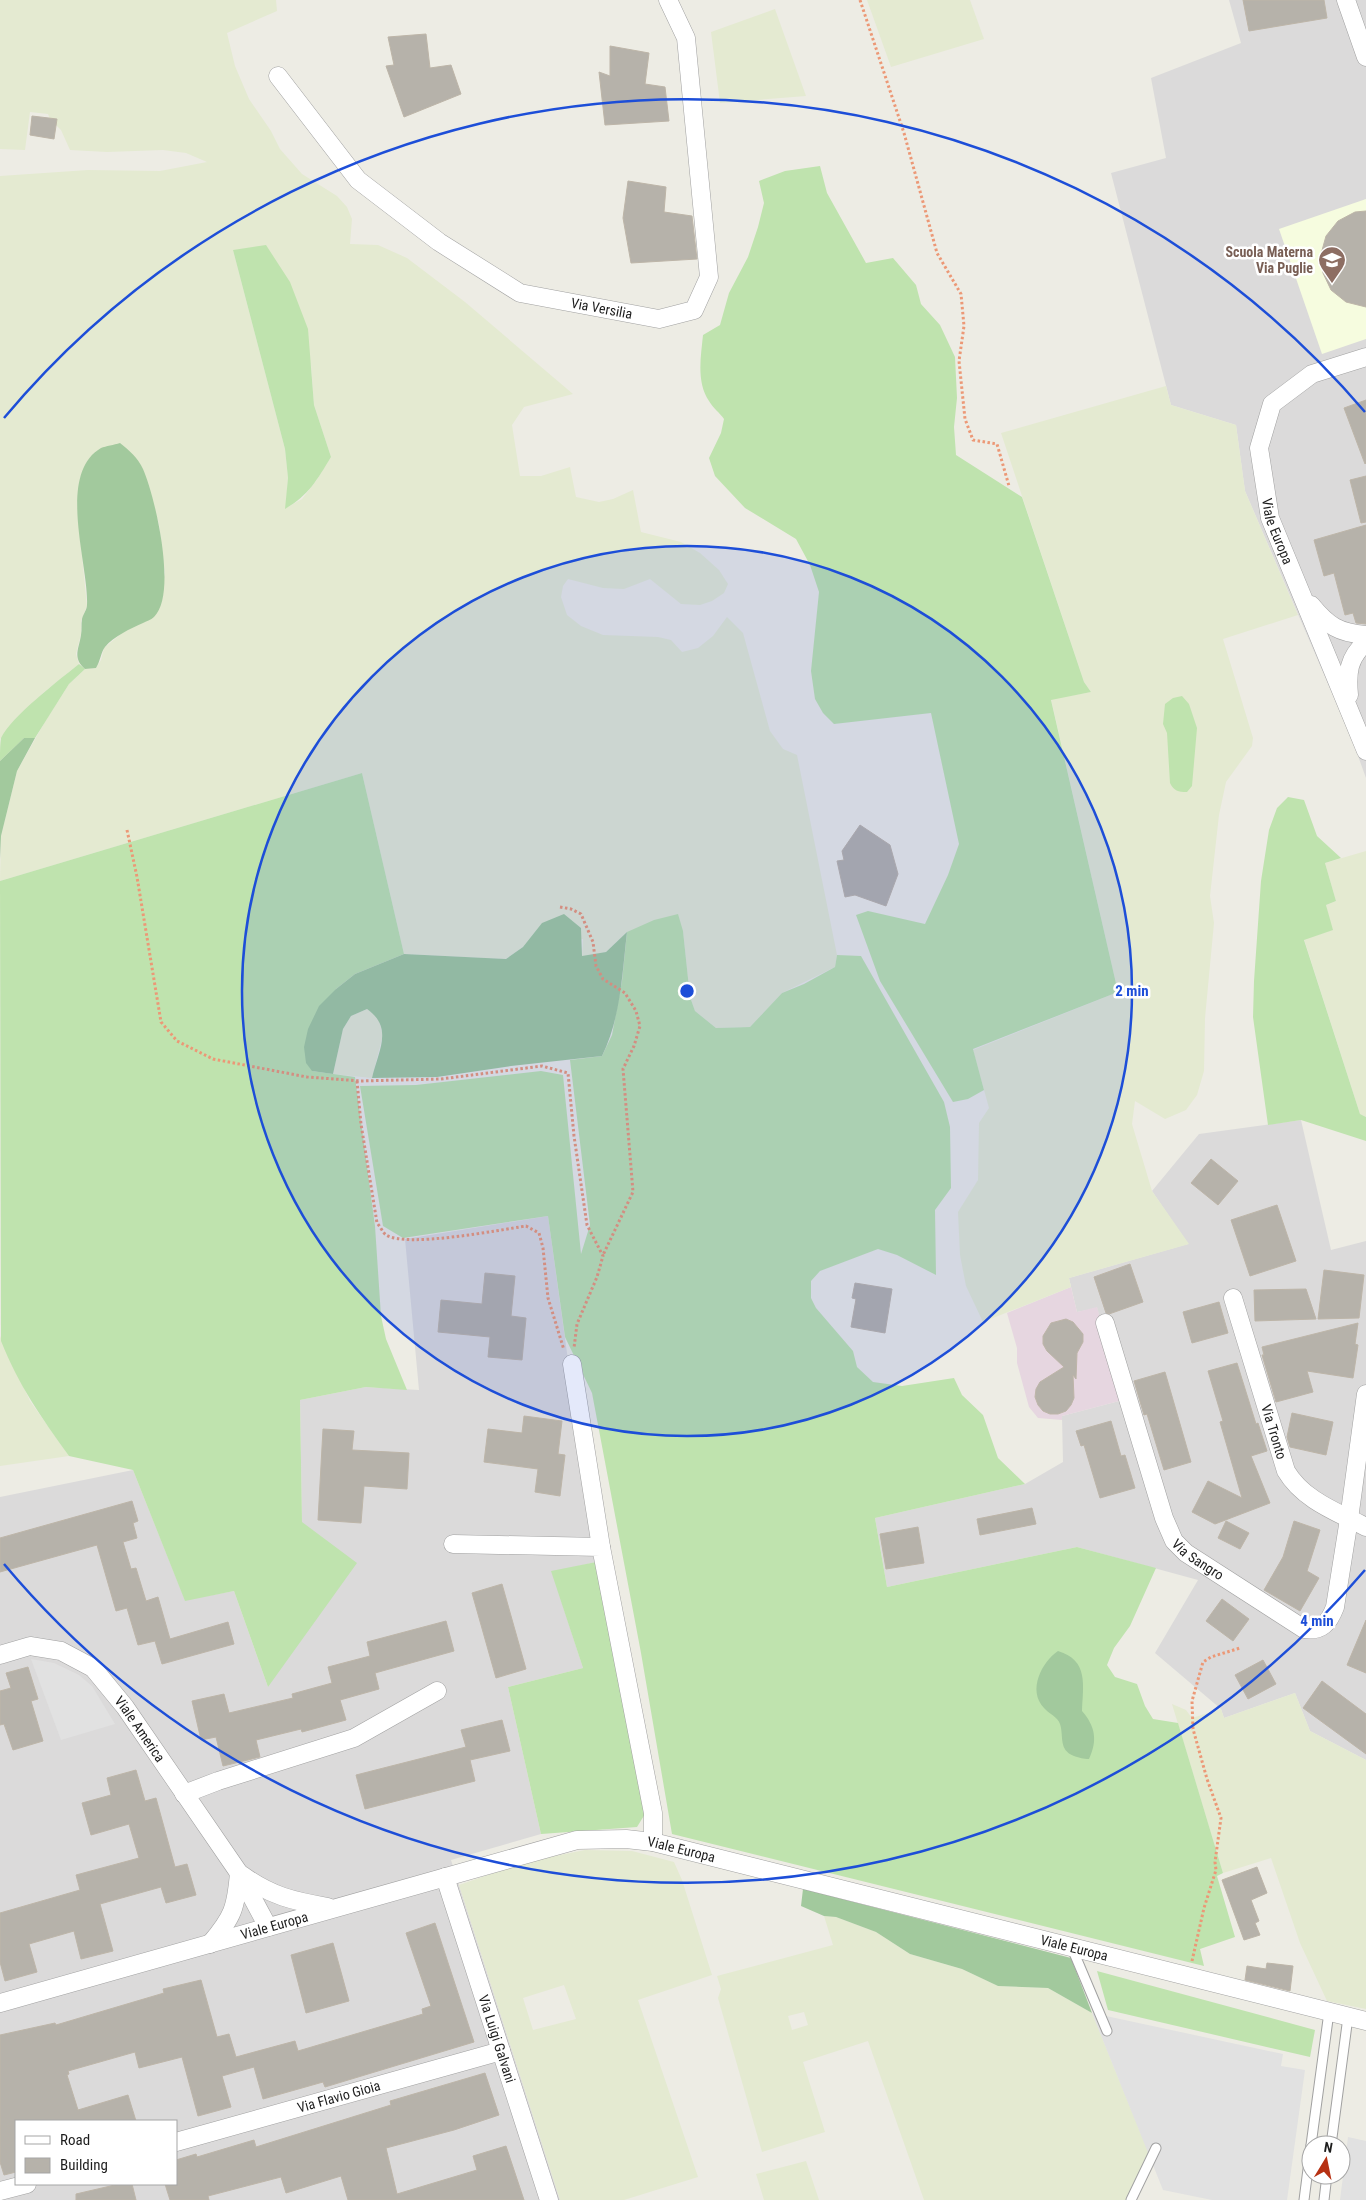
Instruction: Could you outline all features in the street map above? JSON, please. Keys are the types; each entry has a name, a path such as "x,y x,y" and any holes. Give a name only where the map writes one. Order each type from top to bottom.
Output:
{"street":[{"name":"Via Versilia","path":"278,76 358,180 439,242 520,293 659,319 694,310 709,276 686,38 668,0"},
{"path":"1346,0 1366,57"},
{"name":"Viale Europa","path":"1366,357 1312,374 1272,404 1258,448 1270,518 1366,751"},
{"path":"1300,591 1323,619 1334,628 1345,632 1366,635"},
{"path":"1351,715 1348,674 1350,663 1366,642"},
{"name":"Via Tronto","path":"1233,1298 1286,1471 1293,1483 1310,1498 1366,1527"},
{"name":"Via Sangro","path":"1105,1323 1164,1518 1174,1541 1186,1553 1294,1624 1309,1630 1319,1628 1329,1621 1335,1607 1349,1519"},
{"path":"572,1364 601,1547 653,1814 653,1842"},
{"path":"1349,1519 1366,1394"},
{"path":"453,1544 601,1547"},
{"name":"Viale America","path":"0,1655 30,1646 61,1651 93,1668 125,1707 239,1873 268,1927"},
{"path":"184,1794 218,1781 354,1738 437,1691"},
{"name":"Viale Europa","path":"0,2003 577,1840 626,1838 653,1842 1366,2021"},
{"path":"210,1944 233,1912 237,1899 239,1873 272,1894 292,1901 334,1908"},
{"name":"Via Luigi Galvani","path":"445,1877 549,2200"},
{"name":"Via Flavio Gioia","path":"178,2141 501,2051"},
{"path":"0,2191 23,2185"}],"lane":[{"path":"1072,1947 1107,2031"},
{"path":"1312,2135 1329,2012"},
{"path":"1332,2135 1348,2017"},
{"path":"1131,2200 1156,2148"},
{"path":"1304,2200 1306,2185"},
{"path":"1324,2200 1326,2185"}],"path":[{"path":"860,0 904,133 937,253 961,294 964,326 959,361 965,419 973,440 997,444 1009,486"},
{"path":"127,830 137,877 161,1022 177,1041 213,1060 307,1077 357,1081 442,1079 542,1066 568,1072 573,1128 587,1225 603,1256"},
{"path":"560,907 571,909 581,914 593,942 596,966 603,980 624,993 636,1011 640,1026 634,1046 623,1069 633,1192 603,1256 597,1277 577,1324 572,1364"},
{"path":"357,1081 361,1124 377,1223 386,1235 397,1239 423,1239 526,1226 539,1233 548,1298 564,1349 572,1364"},
{"path":"1189,1976 1204,1908 1216,1870 1215,1862 1222,1818 1207,1779 1193,1729 1192,1701 1203,1662 1211,1657 1240,1648"}],"shaded area":[{"path":"0,0 276,0 277,11 227,33 235,66 249,99 271,131 280,149 302,174 337,196 347,207 352,219 350,244 378,245 407,258 465,302 573,394 524,407 512,425 520,476 541,476 570,467 576,497 599,502 613,499 633,490 641,532 681,542 700,553 719,570 728,584 724,593 712,601 700,605 681,604 650,579 624,589 603,588 568,579 563,586 561,597 567,615 581,626 603,635 658,637 671,640 682,652 698,648 713,636 727,617 743,633 770,731 783,749 797,755 837,955 835,967 782,993 750,1027 716,1028 695,1011 690,997 683,931 627,932 606,952 582,957 583,939 523,947 506,959 404,954 362,773 0,881 1,836 17,771 69,684 85,669 96,668 101,660 104,648 122,633 154,617 165,573 159,524 142,468 80,477 78,516 87,606 81,621 81,634 76,654 79,664 43,693 0,739 0,176 88,170 160,171 207,162 186,153 163,150 107,152 70,150 61,130 50,119 48,114 30,112 25,150 0,149","holes":["233,250 311,365 314,405 331,457 302,499 286,508 288,478 285,449"]},
{"path":"867,0 970,0 984,39 891,67"},
{"path":"1229,0 1366,0 1366,778 1353,742 1245,491 1236,425 1171,405 1111,173 1166,158 1151,78 1241,43"},
{"path":"775,9 806,96 720,103 711,32"},
{"name":"Scuola Materna Via Puglie","path":"1366,199 1366,339 1322,354 1279,229"},
{"path":"1166,386 1171,405 1236,425 1245,491 1298,615 1223,639 1253,738 1252,746 1226,782 1219,815 1210,896 1214,923 1205,1018 1204,1071 1197,1095 1186,1110 1165,1119 1135,1101 1132,1124 1152,1191 1189,1244 1069,1278 1071,1287 983,1322 966,1286 960,1255 958,1212 978,1180 979,1123 989,1108 973,1050 1118,992 1051,699 1091,692 1084,682 1001,433"},
{"path":"1366,851 1366,1117 1360,1114 1304,939 1332,930 1326,905 1336,901 1325,863"},
{"path":"367,1009 378,1017 383,1035 372,1078 333,1074 343,1029 351,1016"},
{"path":"1301,1120 1331,1250 1366,1241 1366,1760 1310,1731 1295,1693 1224,1718 1221,1709 1155,1653 1198,1580 1077,1547 887,1587 875,1518 1025,1484 1063,1462 1062,1416 1123,1400 1097,1308 1077,1312 1069,1278 1188,1244 1152,1191 1199,1134"},
{"path":"548,1216 596,1562 552,1572 583,1668 508,1687 541,1834 451,1860 560,2200 0,2200 0,1497 133,1470 185,1600 234,1591 268,1687 302,1522 300,1400 366,1387 419,1390 405,1239"},
{"path":"1071,1287 1077,1312 1097,1307 1123,1400 1062,1416 1062,1420 1038,1418 1029,1407 1017,1363 1017,1348 1007,1313"},
{"path":"0,1336 30,1401 69,1456 0,1466"},
{"path":"31,1659 54,1663 79,1675 92,1686 115,1724 61,1740"},
{"path":"1295,1693 1310,1731 1366,1760 1366,2009 1327,2001 1300,1943 1271,1858 1223,1873 1172,1704 1186,1710 1192,1718 1221,1709 1224,1718"},
{"path":"585,1850 632,1851 674,1862 682,1880 712,1975 638,2000 698,2177 624,2200 560,2200 459,1885 525,1862","holes":["564,1985 576,2019 533,2030 523,1998"]},
{"path":"824,1916 836,1917 876,1932 910,1954 962,1969 998,1986 1048,1988 1092,2013 1150,2156 1129,2200 924,2200 868,2041 803,2062 825,2132 762,2152 718,1998 721,1989 717,1976 833,1945","holes":["804,2012 808,2025 792,2030 788,2016"]},
{"path":"1092,2013 1283,2054 1281,2066 1305,2070 1287,2200 1212,2200 1163,2190"},
{"path":"1351,2138 1366,2141 1366,2200 1340,2200 1342,2185 1351,2185"},
{"path":"806,2161 819,2200 764,2200 756,2174"}],"green space":[{"path":"820,166 827,193 866,263 893,258 916,285 921,304 940,325 955,357 957,398 954,427 956,455 1022,497 1084,682 1091,692 1051,700 1118,992 973,1049 984,1090 968,1099 953,1102 880,981 856,915 868,911 925,924 948,875 959,844 931,713 834,724 823,713 815,699 811,671 819,592 810,565 796,539 745,508 715,476 709,458 721,433 724,419 711,404 702,386 700,369 703,335 720,325 729,293 748,257 764,203 759,181 785,171"},
{"path":"266,245 290,282 308,329 314,405 331,457 317,480 300,498 285,509 288,478 285,449 233,250"},
{"path":"120,443 139,461 148,482 162,544 164,588 161,605 154,617 113,639 104,649 96,668 85,669 77,657 82,619 87,605 78,521 77,499 80,478 88,461 101,448"},
{"path":"79,664 85,669 69,684 35,738 24,738 0,761 1,738 6,729 36,699"},
{"path":"1182,696 1189,704 1197,728 1192,786 1187,792 1181,792 1173,788 1170,783 1167,733 1163,724 1165,704 1173,698"},
{"path":"24,738 35,738 17,771 1,836 0,859 0,761"},
{"path":"362,773 404,954 355,974 336,989 312,1071 355,1077 375,1226 381,1316 386,1339 407,1390 366,1387 300,1400 302,1522 357,1563 268,1687 234,1591 185,1601 133,1470 69,1456 23,1387 1,1341 0,881"},
{"path":"1288,797 1304,800 1317,836 1341,858 1325,863 1336,901 1326,905 1333,930 1304,940 1360,1114 1366,1117 1366,1141 1301,1120 1268,1125 1253,1017 1254,981 1261,881 1269,830 1277,808"},
{"path":"564,914 581,928 582,956 606,952 627,932 617,1011 602,1056 511,1066 437,1077 372,1078 382,1040 382,1032 375,1016 367,1009 351,1016 343,1029 333,1074 312,1071 306,1063 304,1047 308,1029 319,1006 355,974 404,954 506,959 523,947 542,923"},
{"path":"678,914 683,931 690,997 695,1011 716,1028 750,1027 782,993 804,984 835,967 837,955 861,956 944,1102 950,1127 951,1188 935,1210 936,1275 897,1255 878,1249 820,1271 811,1281 811,1298 816,1308 853,1351 857,1367 873,1382 902,1386 954,1378 962,1395 983,1415 998,1458 1025,1484 875,1518 887,1587 1077,1547 1156,1568 1130,1626 1114,1648 1107,1665 1115,1677 1137,1684 1145,1706 1153,1719 1178,1723 1223,1873 1217,1876 1235,1937 1200,1949 1204,1966 672,1834 641,1653 592,1393 565,1337 548,1216 403,1238 383,1226 360,1086 416,1085 541,1071 563,1075 581,1254 590,1225 570,1060 602,1056 612,1035 622,981 627,932 654,920"},
{"path":"596,1562 645,1814 637,1827 541,1834 508,1687 583,1668 551,1571"},
{"path":"1058,1651 1068,1655 1075,1661 1082,1675 1082,1711 1090,1722 1094,1734 1094,1746 1089,1759 1074,1756 1066,1750 1062,1742 1059,1722 1039,1701 1037,1685 1042,1669"},
{"path":"803,1889 1071,1958 1092,2013 1048,1988 998,1986 962,1969 910,1954 876,1932 836,1917 824,1916 801,1906"},
{"path":"1097,1971 1315,2030 1310,2057 1108,2010"}],"building":[{"path":"1243,0 1324,0 1327,18 1249,31"},
{"path":"426,34 430,68 451,65 461,94 404,117 386,66 394,65 388,37"},
{"path":"610,46 649,53 645,84 665,87 669,121 605,125 599,72 610,76"},
{"path":"32,116 57,119 54,139 30,135"},
{"path":"628,181 666,187 664,212 692,216 697,259 631,263 623,218"},
{"path":"1366,211 1366,307 1346,302 1331,290 1323,273 1321,254 1326,236 1338,221 1355,212"},
{"path":"1366,400 1366,463 1365,464 1344,408"},
{"path":"1366,476 1366,522 1361,523 1350,480"},
{"path":"1366,525 1366,624 1356,623 1353,613 1345,615 1334,573 1324,576 1314,540"},
{"path":"860,825 890,845 898,874 886,906 855,895 845,897 837,861 844,860 842,851"},
{"path":"1211,1159 1238,1181 1218,1205 1191,1183"},
{"path":"1277,1205 1296,1261 1250,1276 1231,1220"},
{"path":"1130,1264 1143,1302 1109,1314 1106,1313 1094,1277"},
{"path":"1324,1270 1364,1275 1359,1318 1318,1319"},
{"path":"485,1273 515,1276 511,1316 526,1318 522,1360 488,1357 490,1337 438,1332 441,1300 482,1304"},
{"path":"855,1283 892,1289 885,1333 851,1327 856,1299 852,1298"},
{"path":"1306,1289 1316,1319 1255,1321 1254,1290"},
{"path":"1219,1302 1228,1333 1192,1343 1183,1312"},
{"path":"1066,1319 1073,1322 1083,1334 1083,1342 1077,1353 1076,1379 1073,1375 1074,1398 1066,1411 1050,1414 1043,1411 1038,1405 1035,1397 1036,1389 1040,1382 1064,1367 1047,1351 1043,1344 1043,1336 1051,1323"},
{"path":"1358,1323 1355,1344 1358,1345 1353,1378 1307,1371 1313,1392 1276,1402 1262,1355 1264,1355 1262,1347"},
{"path":"1237,1363 1256,1424 1258,1423 1267,1451 1251,1456 1270,1503 1215,1524 1192,1512 1208,1481 1242,1498 1220,1422 1223,1421 1208,1371"},
{"path":"1165,1372 1191,1462 1164,1470 1147,1414 1144,1415 1134,1381"},
{"path":"1292,1413 1333,1422 1326,1455 1290,1447 1287,1437"},
{"path":"524,1416 562,1421 558,1454 565,1455 560,1496 535,1492 538,1469 484,1462 488,1429 522,1433"},
{"path":"1111,1421 1121,1456 1125,1455 1135,1488 1100,1498 1084,1445 1081,1446 1076,1431"},
{"path":"323,1429 354,1431 352,1450 409,1453 407,1489 364,1486 361,1523 318,1520"},
{"path":"132,1501 138,1521 133,1523 137,1538 123,1542 131,1569 136,1568 146,1601 158,1597 170,1639 228,1622 234,1644 162,1664 155,1641 138,1645 127,1608 116,1611 97,1545 0,1572 0,1538"},
{"path":"1032,1508 1036,1524 980,1535 977,1519"},
{"path":"1226,1521 1249,1533 1240,1549 1218,1538"},
{"path":"1294,1521 1320,1530 1307,1571 1319,1578 1300,1611 1264,1590 1283,1557"},
{"path":"918,1527 924,1563 886,1569 880,1534"},
{"path":"502,1584 526,1669 496,1678 472,1593"},
{"path":"1222,1599 1249,1619 1233,1641 1206,1621"},
{"path":"1366,1620 1366,1673 1347,1665"},
{"path":"446,1621 454,1651 375,1673 379,1689 340,1700 346,1720 302,1732 301,1729 256,1740 260,1757 223,1766 216,1737 201,1740 192,1701 224,1694 229,1713 293,1698 292,1694 332,1683 328,1667 370,1656 367,1642"},
{"path":"1263,1660 1276,1684 1248,1699 1235,1675"},
{"path":"28,1667 38,1699 31,1701 43,1741 13,1750 4,1724 0,1725 0,1691 11,1688 6,1673"},
{"path":"1322,1681 1366,1714 1366,1754 1303,1708"},
{"path":"502,1720 510,1751 470,1760 475,1781 365,1809 356,1775 466,1747 461,1730"},
{"path":"136,1770 145,1801 156,1798 175,1867 187,1864 196,1895 166,1903 161,1887 100,1904 113,1951 81,1959 74,1931 29,1944 37,1972 5,1981 0,1962 0,1913 80,1890 76,1875 139,1858 129,1824 91,1835 82,1803 111,1795 107,1778"},
{"path":"1257,1867 1267,1893 1251,1900 1259,1921 1255,1923 1260,1935 1244,1940 1222,1880"},
{"path":"435,1923 474,2042 325,2087 323,2082 263,2099 254,2067 222,2076 231,2107 198,2116 182,2057 139,2068 135,2052 68,2071 69,2074 67,2075 78,2110 128,2095 136,2120 15,2120 15,2172 4,2175 0,2162 0,2035 55,2023 56,2025 164,1993 163,1989 201,1980 217,2037 229,2034 236,2057 295,2041 298,2051 423,2014 422,2009 431,2006 406,1933"},
{"path":"333,1943 349,2001 306,2013 291,1955"},
{"path":"1267,1963 1293,1966 1290,1991 1245,1980 1247,1966 1266,1969"},
{"path":"485,2073 499,2115 454,2130 386,2148 397,2194 477,2170 473,2156 506,2146 524,2200 348,2200 341,2176 286,2193 281,2177 208,2196 209,2200 170,2200 165,2185 178,2185 178,2159 196,2154 197,2157 254,2140 256,2147 391,2105 390,2101"},
{"path":"115,2185 132,2185 136,2200 76,2200 76,2194"}],"place":[{"name":"Scuola Materna Via Puglie","path":"1332,284"}]}
